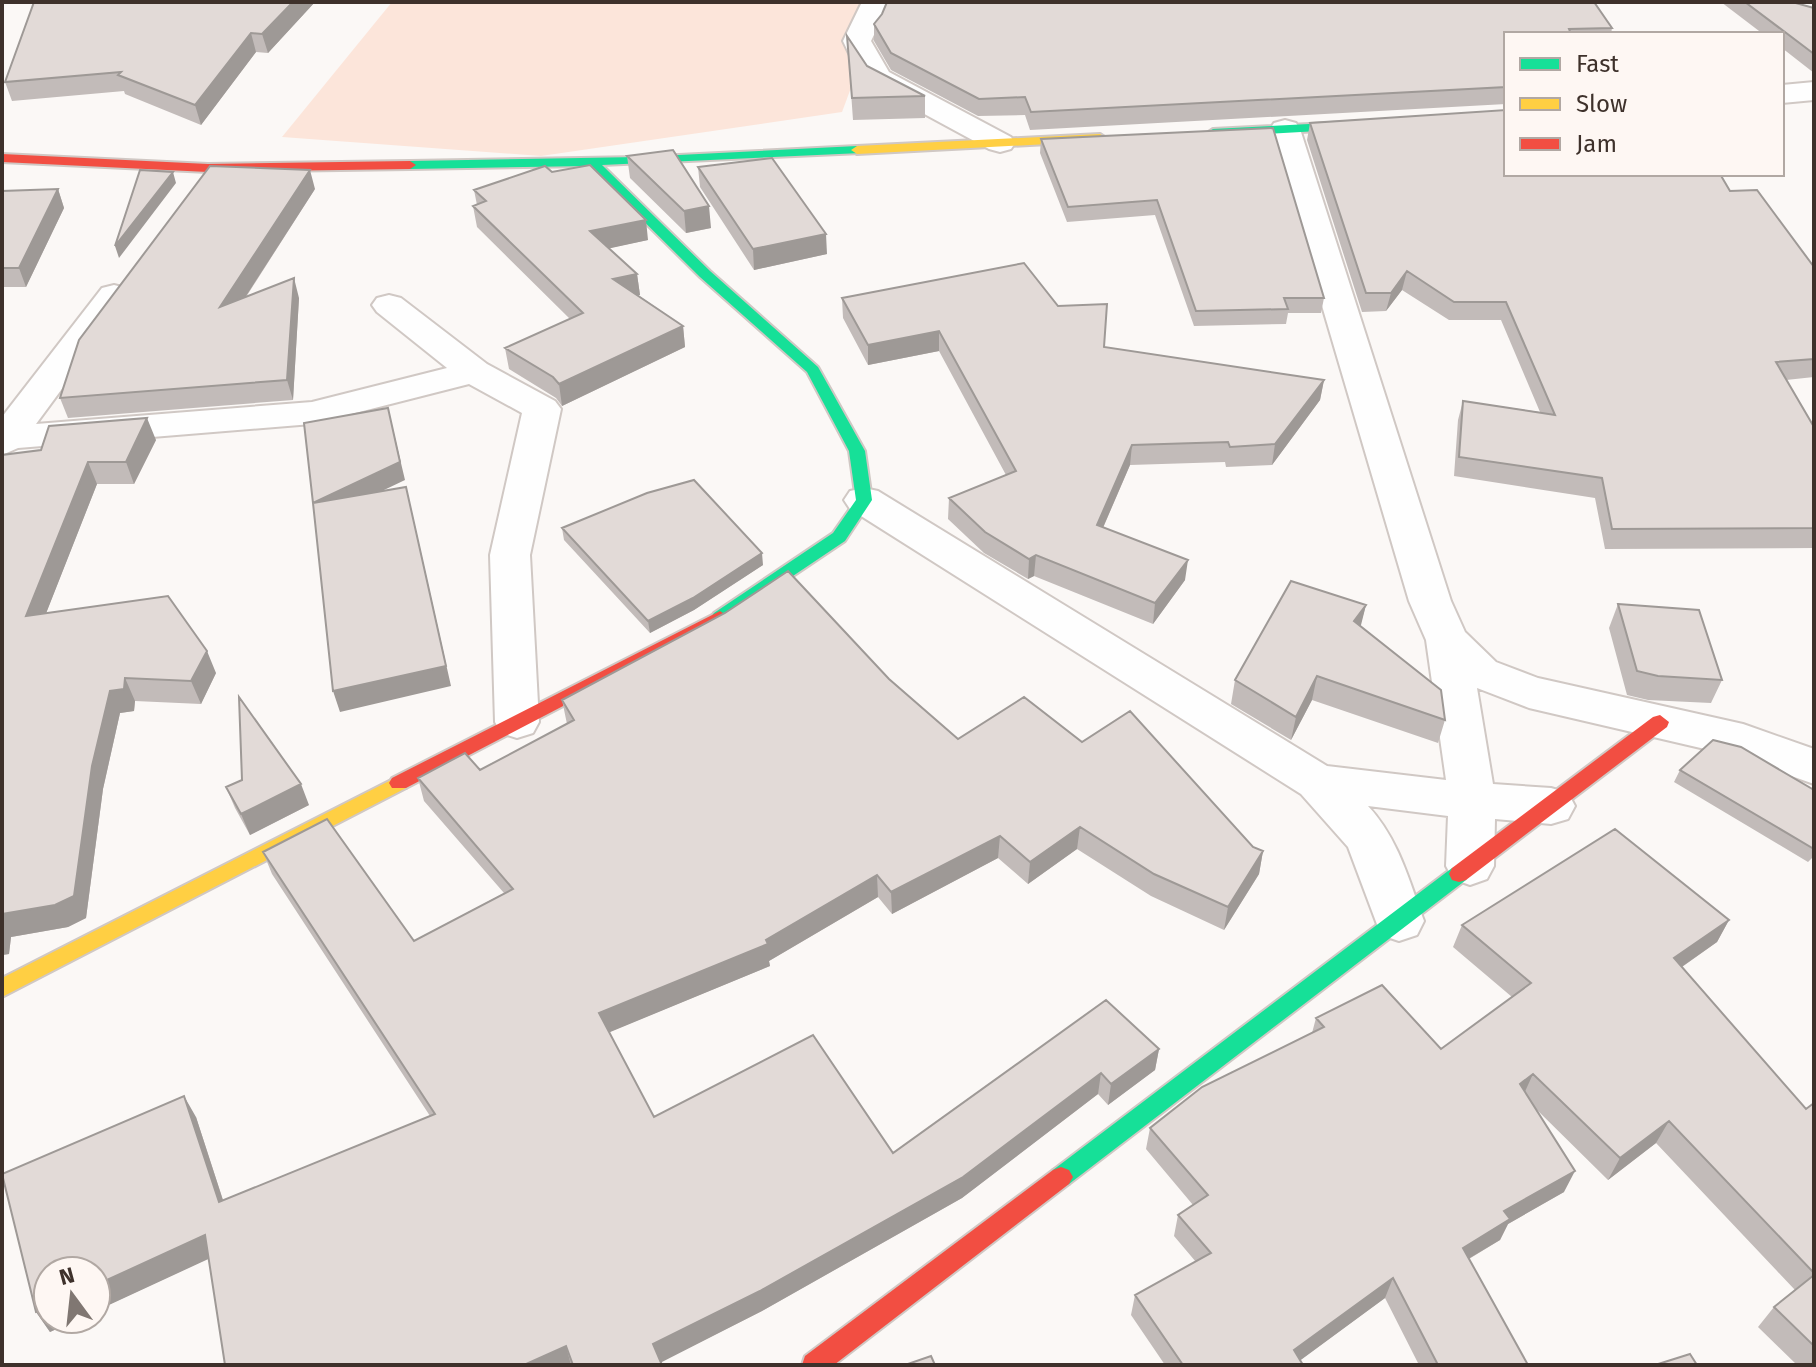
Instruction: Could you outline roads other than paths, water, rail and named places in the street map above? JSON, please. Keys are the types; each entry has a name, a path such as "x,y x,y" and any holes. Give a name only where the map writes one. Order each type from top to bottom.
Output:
{"street":[{"path":"876,2 857,41 869,66 879,78 1000,143"},
{"path":"1784,94 1814,91"},
{"path":"1190,134 1380,124"},
{"path":"1285,129 1430,601 1447,640 1472,800 1470,866"},
{"path":"2,158 208,168 591,162 1111,138"},
{"path":"2,988 711,623 839,537 864,500 857,451 813,370 705,274 591,162"},
{"path":"181,205 208,168"},
{"path":"3,440 135,266"},
{"path":"389,305 474,372 542,409 510,555 517,722"},
{"path":"3,440 312,413 474,372"},
{"path":"864,500 1317,782 1369,838 1399,921"},
{"path":"1447,640 1481,673 1529,692 1743,741 1814,767"},
{"path":"814,1365 1660,722"},
{"path":"1317,782 1551,806"}]}
